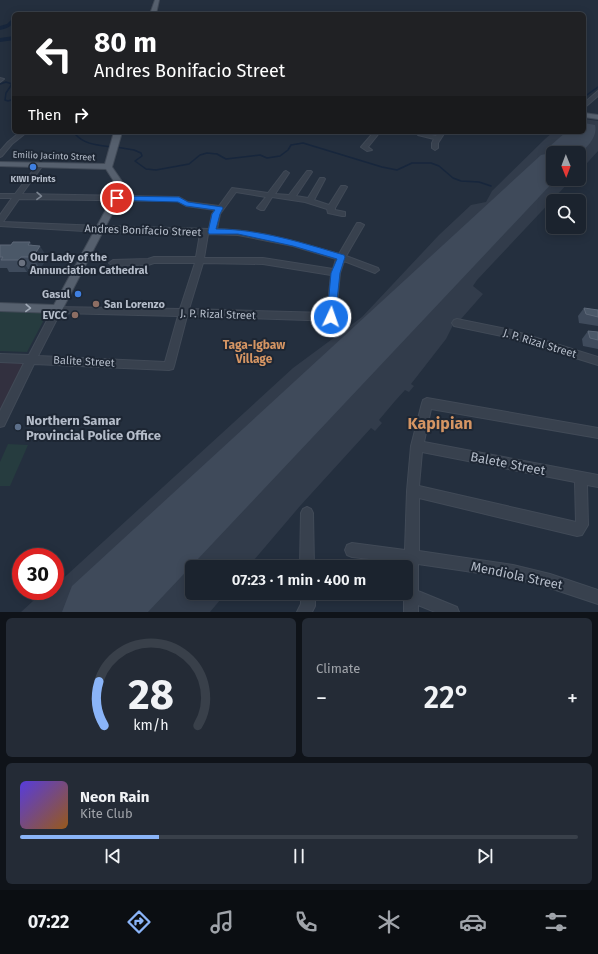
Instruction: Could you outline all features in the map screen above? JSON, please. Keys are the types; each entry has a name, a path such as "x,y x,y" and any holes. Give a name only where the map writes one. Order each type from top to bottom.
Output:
{"main road":[{"path":"154,12 157,0"},
{"path":"586,115 598,117"},
{"path":"57,309 117,198 120,188 119,183 108,167 118,134"},
{"name":"Emilio Jacinto Street","path":"0,164 108,167"},
{"name":"J. P. Rizal Street","path":"0,308 57,309"}],"street":[{"path":"586,104 598,93"},
{"path":"0,155 10,143 21,134"},
{"path":"369,150 364,147 375,134"},
{"path":"435,148 435,142 441,134"},
{"path":"421,135 438,138"},
{"path":"0,220 40,165"},
{"path":"290,198 310,172"},
{"path":"261,208 286,173"},
{"path":"310,201 322,179"},
{"path":"331,208 343,187"},
{"path":"183,313 208,232 216,214 234,190 310,201 331,208 331,211 342,214"},
{"path":"0,196 179,200 186,204 220,208"},
{"name":"Andres Bonifacio Street","path":"0,224 101,229 238,232 294,243 341,257 375,270"},
{"path":"114,263 148,262 154,260 263,261 336,273 341,257 360,225"},
{"name":"J. P. Rizal Street","path":"57,309 335,317 336,273"},
{"path":"0,422 57,309"},
{"name":"Balite Street","path":"0,358 33,358 169,366 183,313"},
{"name":"J. P. Rizal Street","path":"457,323 480,326 508,333 598,361"},
{"path":"411,560 413,491 418,446 428,403 598,433"},
{"name":"Balete Street","path":"418,446 598,481"},
{"path":"413,491 577,530 582,525 581,477"},
{"path":"307,513 307,560"},
{"name":"Mendiola Street","path":"352,550 411,556 502,569 575,588 598,597"},
{"path":"413,595 452,612"},
{"path":"304,612 308,606 308,600"},
{"path":"411,612 412,600"}],"shaded area":[{"path":"586,119 598,121 598,151 586,164 586,146 546,146 546,186 565,186 558,194 546,194 546,207 477,280 473,286 483,294 461,319 456,321 453,325 446,339 411,384 414,386 409,392 405,390 379,420 382,423 375,431 371,428 300,506 254,560 185,560 185,600 220,600 210,612 21,612 34,600 64,600 64,578 293,368 362,317 439,235 471,205 486,202 492,191 551,134 586,134"},
{"path":"0,361 26,362 0,414"}],"green space":[{"path":"0,311 48,312 27,352 0,351"},
{"path":"8,444 28,445 10,486 0,486 0,462"}],"building":[{"path":"13,242 30,242 28,245 40,246 33,257 21,257 19,260 1,260 3,257 0,257 0,245 11,245"},
{"path":"584,308 598,310 598,317 586,314"},
{"path":"588,331 598,332 598,340 590,338"}],"waterway":[{"path":"0,28 9,25 12,21"},
{"path":"0,40 12,38"},
{"path":"0,84 6,82 12,84"},
{"path":"12,84 6,93 5,100 12,100"},
{"path":"586,96 598,87"},
{"path":"75,134 87,142 112,147"},
{"path":"116,147 134,150 141,153 142,156 135,161 146,169 156,170 189,164 200,155 207,153 217,154 226,159 260,155 267,158 280,156 288,150 291,145 303,143 382,167 397,170 412,163 431,163 439,166 453,178 461,181 479,182 491,186"}],"runway":[{"path":"569,146 582,134"},
{"path":"98,612 546,169"}],"place":[{"name":"KIWI Prints","path":"33,167"},
{"name":"Our Lady of the Annunciation Cathedral","path":"22,263"},
{"name":"Gasul","path":"78,294"},
{"name":"San Lorenzo","path":"96,304"},
{"name":"EVCC","path":"75,315"},
{"name":"Northern Samar Provincial Police Office","path":"18,427"}],"district":[{"name":"Taga-Igbaw Village","path":"254,352"},
{"name":"Kapipian","path":"440,423"}],"route":[{"path":"117,198 179,200 186,204 220,208 216,214 212,232 238,232 294,243 341,257 336,273 332,297 331,317"}]}
